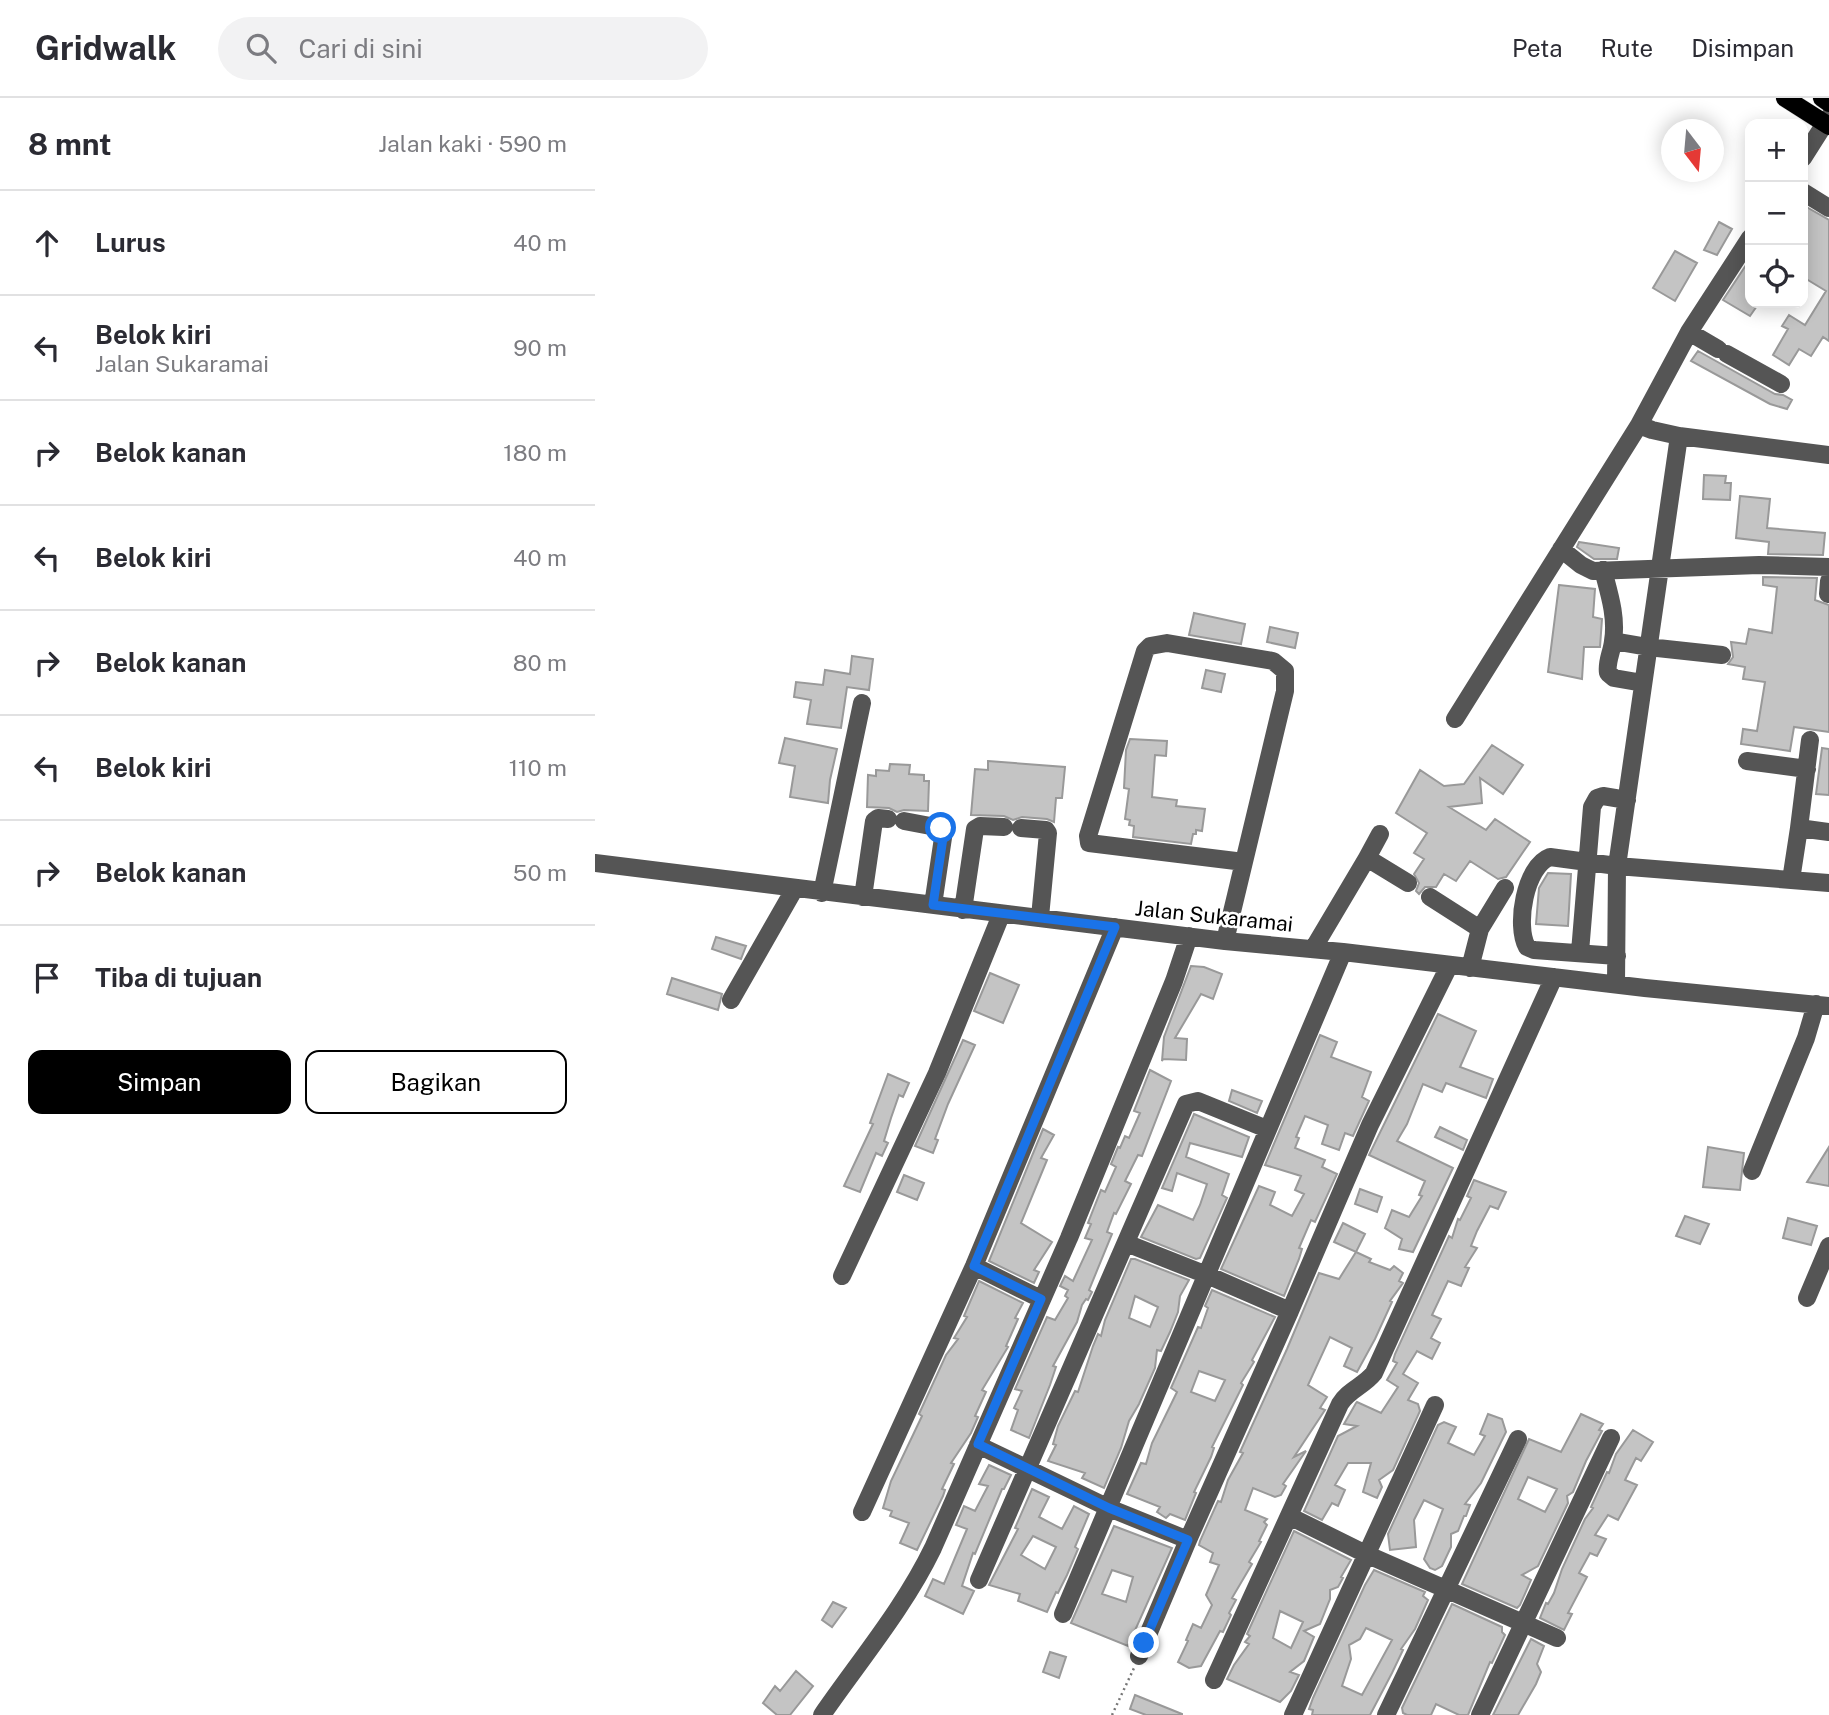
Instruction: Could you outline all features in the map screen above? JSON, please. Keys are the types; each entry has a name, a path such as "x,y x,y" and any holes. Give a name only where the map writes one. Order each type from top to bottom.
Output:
{"main road":[{"path":"1785,98 1828,122"},
{"path":"1822,98 1829,103"}],"street":[{"path":"1808,151 1828,122"},
{"path":"1808,195 1829,208"},
{"path":"1455,719 1639,425 1689,332 1746,245"},
{"path":"1689,332 1781,384"},
{"path":"1639,425 1679,436 1829,455"},
{"path":"1616,984 1618,866 1679,436"},
{"path":"1562,549 1593,571 1759,565 1829,567"},
{"path":"1603,570 1612,607 1613,641 1608,673 1614,678 1643,683"},
{"path":"1613,641 1723,655"},
{"path":"1225,941 1286,691 1285,671 1273,661 1167,643 1150,646 1145,651 1088,836 1089,843 1244,862"},
{"path":"822,893 862,704"},
{"path":"1791,880 1810,740"},
{"path":"1747,761 1807,769"},
{"path":"1580,952 1594,801 1603,796 1627,800"},
{"path":"863,897 874,821 878,818 896,820 941,828 944,831 933,905"},
{"path":"963,910 975,829 980,826 1047,830 1040,917"},
{"path":"1799,828 1829,832"},
{"path":"1313,949 1380,834"},
{"path":"1617,956 1534,950 1527,947 1522,936 1523,901 1532,876 1543,860 1550,857 1618,866 1829,883"},
{"path":"1367,858 1408,883"},
{"name":"Jalan Sukaramai","path":"595,863 1000,915 1040,917 1225,941 1823,1005"},
{"path":"731,1000 795,888"},
{"path":"1470,968 1480,929 1505,888"},
{"path":"1430,897 1480,929"},
{"path":"842,1276 937,1073 1000,915"},
{"path":"862,1512 974,1266 1115,927"},
{"path":"822,1715 921,1572 1041,1299 1174,981 1189,936"},
{"path":"1063,1614 1343,952"},
{"path":"1139,1656 1361,1144 1449,966"},
{"path":"1215,1679 1340,1404 1345,1396 1369,1381 1374,1373 1554,977"},
{"path":"1752,1171 1806,1038 1823,1005"},
{"path":"979,1580 1186,1104 1198,1101 1267,1129"},
{"path":"1126,1243 1290,1311"},
{"path":"1807,1298 1829,1246"},
{"path":"974,1266 1041,1299"},
{"path":"1293,1715 1435,1405"},
{"path":"1480,1715 1611,1438"},
{"path":"1386,1715 1518,1439"},
{"path":"978,1444 1109,1508 1188,1540"},
{"path":"1289,1516 1368,1555 1557,1637"}],"path":[{"path":"1112,1715 1139,1656"}],"building":[{"path":"1808,208 1829,220 1829,341 1823,337 1811,356 1799,349 1789,365 1773,355 1788,329 1782,326 1789,315 1805,325 1826,291 1808,280"},
{"path":"1719,222 1732,229 1717,255 1704,250"},
{"path":"1675,251 1697,263 1675,301 1653,288"},
{"path":"1745,267 1745,308 1756,308 1750,316 1723,300"},
{"path":"1698,351 1775,394 1792,400 1787,409 1770,404 1691,361"},
{"path":"1704,475 1726,476 1725,483 1731,483 1730,500 1703,499"},
{"path":"1740,496 1770,499 1767,528 1825,533 1823,555 1768,554 1769,542 1736,538"},
{"path":"1579,542 1619,548 1617,559 1594,559 1577,547"},
{"path":"1763,577 1817,578 1815,600 1829,605 1829,732 1794,727 1790,751 1741,744 1743,729 1757,731 1765,682 1743,679 1745,667 1728,664 1733,657 1731,642 1746,644 1749,629 1772,633 1777,587 1763,585"},
{"path":"1559,585 1595,589 1593,617 1602,619 1600,647 1584,647 1582,679 1548,672"},
{"path":"1194,613 1245,624 1241,644 1189,635"},
{"path":"1270,627 1298,633 1295,648 1267,642"},
{"path":"852,656 873,659 869,690 847,687 841,728 807,724 811,700 794,697 796,682 823,685 825,670 850,674"},
{"path":"1206,670 1225,674 1221,692 1202,688"},
{"path":"785,738 837,749 828,803 790,797 795,766 779,763"},
{"path":"1130,739 1167,741 1166,756 1155,755 1152,797 1177,800 1176,806 1205,809 1202,831 1196,830 1191,844 1133,837 1134,826 1129,825 1130,820 1125,819 1129,789 1124,788 1126,750"},
{"path":"1492,745 1523,765 1503,794 1480,778 1482,803 1449,807 1486,830 1495,819 1530,842 1506,877 1498,879 1470,861 1456,881 1444,874 1436,887 1425,887 1419,894 1416,891 1419,883 1414,874 1424,859 1414,853 1427,833 1396,813 1420,770 1444,786 1464,784"},
{"path":"1822,748 1829,749 1829,795 1816,794"},
{"path":"988,761 1065,767 1062,798 1056,798 1054,822 1047,819 1022,817 1013,820 1004,816 971,815 975,769 988,770"},
{"path":"890,764 910,765 909,774 924,775 924,781 929,781 928,811 897,812 889,808 867,807 868,775 876,776 876,770 889,771"},
{"path":"1548,873 1571,874 1568,926 1536,924 1539,888"},
{"path":"716,937 746,946 741,959 712,949"},
{"path":"1191,966 1204,967 1222,974 1213,999 1201,994 1175,1038 1187,1039 1186,1060 1162,1061 1164,1037"},
{"path":"990,973 1019,985 1003,1023 974,1011"},
{"path":"672,978 722,994 718,1010 667,994"},
{"path":"1438,1014 1476,1031 1460,1067 1493,1079 1486,1098 1446,1083 1442,1092 1423,1084 1397,1141 1453,1168 1413,1252 1399,1249 1402,1239 1385,1228 1392,1210 1409,1217 1422,1196 1419,1195 1425,1181 1369,1155"},
{"path":"1320,1035 1337,1042 1331,1057 1371,1072 1362,1097 1369,1101 1353,1136 1345,1133 1339,1150 1322,1144 1328,1125 1305,1116 1296,1137 1299,1138 1295,1148 1325,1160 1322,1167 1337,1174 1315,1222 1311,1220 1284,1296 1221,1269 1259,1186 1275,1192 1270,1205 1292,1216 1304,1194 1295,1190 1301,1176 1265,1165"},
{"path":"963,1040 975,1045 948,1104 935,1139 938,1140 933,1153 915,1146"},
{"path":"1150,1070 1171,1081 1142,1156 1138,1155 1125,1181 1131,1184 1116,1214 1114,1213 1107,1232 1112,1234 1089,1290 1092,1292 1082,1305 1077,1322 1053,1366 1056,1367 1029,1438 1011,1430 1018,1410 1014,1408 1022,1391 1015,1389 1047,1317 1055,1320 1068,1298 1065,1296 1068,1290 1060,1286 1065,1276 1073,1281 1092,1240 1085,1238 1091,1224 1088,1223 1101,1190 1105,1192 1116,1167 1111,1164 1118,1147 1120,1148 1125,1136 1129,1138 1140,1113 1134,1111"},
{"path":"888,1074 909,1083 903,1097 899,1095 884,1141 888,1143 882,1156 876,1153 860,1192 844,1186 873,1124 870,1123"},
{"path":"1232,1090 1262,1101 1257,1113 1229,1101"},
{"path":"1194,1114 1249,1137 1242,1157 1190,1143 1186,1157 1229,1174 1222,1195 1227,1198 1200,1258 1196,1259 1141,1237 1158,1205 1193,1220 1200,1205 1207,1184 1177,1173 1172,1191 1162,1188"},
{"path":"1440,1127 1467,1140 1463,1150 1435,1137"},
{"path":"1043,1129 1054,1135 1041,1158 1047,1160 1021,1223 1052,1242 1034,1270 1039,1272 1034,1283 989,1261"},
{"path":"1708,1147 1744,1153 1740,1190 1703,1187"},
{"path":"1829,1147 1829,1186 1807,1182"},
{"path":"904,1175 924,1183 917,1200 897,1192"},
{"path":"1474,1180 1506,1192 1498,1209 1490,1206 1477,1231 1471,1246 1477,1248 1465,1267 1469,1268 1461,1286 1448,1281 1432,1315 1441,1319 1431,1338 1440,1343 1432,1359 1417,1351 1403,1374 1418,1383 1408,1400 1418,1404 1420,1411 1393,1470 1379,1480 1382,1487 1377,1498 1363,1492 1371,1463 1348,1463 1335,1485 1345,1490 1338,1506 1332,1503 1322,1520 1304,1511 1338,1436 1357,1426 1344,1424 1356,1403 1381,1413 1398,1387 1387,1380 1397,1363 1393,1361 1395,1354 1449,1236 1452,1238 1458,1219 1460,1220 1471,1198 1467,1196"},
{"path":"1360,1189 1382,1197 1377,1212 1355,1204"},
{"path":"1685,1216 1709,1224 1700,1244 1676,1236"},
{"path":"1788,1218 1817,1226 1811,1245 1783,1238"},
{"path":"1343,1223 1365,1234 1356,1252 1334,1242"},
{"path":"1356,1252 1371,1259 1369,1262 1390,1270 1394,1266 1403,1273 1399,1281 1403,1283 1390,1301 1392,1302 1375,1339 1357,1372 1344,1366 1352,1348 1330,1337 1308,1385 1327,1397 1320,1408 1325,1410 1294,1457 1306,1451 1283,1484 1286,1486 1281,1495 1275,1497 1253,1488 1245,1510 1267,1519 1259,1541 1261,1542 1249,1562 1252,1564 1232,1598 1236,1600 1223,1632 1220,1631 1201,1666 1189,1668 1178,1662 1193,1624 1201,1628 1212,1605 1206,1595 1219,1565 1210,1562 1213,1553 1199,1545 1200,1541 1243,1453 1240,1452 1319,1273 1339,1279"},
{"path":"1131,1259 1189,1280 1180,1296 1178,1312 1170,1332 1161,1351 1157,1350 1155,1368 1129,1421 1104,1488 1082,1478 1085,1473 1048,1461 1056,1445 1053,1444 1058,1426 1075,1391 1078,1392 1093,1346 1098,1334 1101,1336","holes":["1135,1296 1158,1307 1150,1327 1129,1318"]},
{"path":"979,1281 1023,1303 1015,1318 1018,1319 1006,1346 1008,1347 982,1390 986,1392 975,1416 978,1417 951,1463 954,1464 942,1489 945,1490 943,1496 917,1550 900,1543 909,1523 890,1516 892,1511 883,1508 891,1481 922,1416 919,1414 946,1355 958,1339 954,1338 967,1317 964,1316"},
{"path":"1212,1290 1275,1317 1212,1447 1211,1457 1194,1492 1196,1493 1185,1520 1170,1514 1166,1518 1157,1512 1160,1507 1127,1494 1141,1463 1146,1464 1152,1443 1177,1392 1171,1388 1198,1327 1201,1328 1208,1308 1205,1306","holes":["1199,1371 1225,1380 1215,1401 1191,1392"]},
{"path":"1488,1414 1502,1419 1506,1432 1481,1483 1465,1504 1470,1505 1466,1516 1458,1531 1451,1534 1451,1547 1442,1566 1435,1570 1430,1568 1424,1559 1443,1509 1424,1500 1414,1520 1416,1547 1390,1550 1388,1534 1438,1425 1444,1422 1456,1427 1448,1443 1474,1455 1485,1436 1480,1434"},
{"path":"1581,1414 1603,1424 1573,1492 1567,1496 1568,1503 1538,1566 1522,1575 1531,1580 1520,1605 1517,1608 1462,1584 1529,1439 1561,1452","holes":["1528,1477 1557,1489 1545,1512 1518,1499"]},
{"path":"1633,1430 1653,1442 1641,1461 1636,1458 1625,1480 1637,1485 1618,1520 1608,1515 1595,1535 1606,1539 1597,1556 1590,1553 1579,1573 1587,1577 1568,1613 1572,1614 1564,1630 1540,1618 1554,1593 1562,1569 1585,1519 1593,1508 1591,1507 1607,1472 1609,1473 1616,1454"},
{"path":"989,1465 1011,1475 1002,1489 975,1554 973,1553 962,1586 974,1591 963,1614 925,1596 933,1579 944,1584 967,1529 956,1525 964,1506 975,1511 988,1486 979,1484"},
{"path":"1032,1489 1049,1497 1039,1517 1062,1529 1074,1506 1089,1514 1067,1575 1047,1612 1018,1601 1020,1594 989,1585 1018,1529 1015,1528","holes":["1033,1536 1056,1547 1045,1569 1021,1555"]},
{"path":"1114,1526 1172,1548 1128,1646 1071,1623","holes":["1112,1570 1133,1577 1126,1602 1102,1594"]},
{"path":"1294,1531 1351,1560 1338,1587 1330,1590 1330,1599 1320,1624 1304,1631 1314,1637 1304,1661 1290,1672 1299,1675 1291,1691 1280,1702 1227,1679 1249,1644 1245,1642 1250,1636 1247,1634","holes":["1280,1611 1303,1622 1291,1648 1273,1638"]},
{"path":"1374,1570 1425,1592 1423,1596 1428,1600 1370,1715 1312,1715 1313,1710 1309,1709 1313,1698","holes":["1366,1628 1392,1640 1362,1695 1342,1686 1351,1659 1349,1645 1360,1639"]},
{"path":"833,1602 846,1608 832,1627 822,1620"},
{"path":"1452,1604 1502,1627 1505,1635 1492,1663 1490,1662 1468,1715 1459,1715 1436,1704 1431,1715 1407,1715 1402,1708"},
{"path":"1531,1639 1544,1646 1537,1664 1541,1672 1536,1684 1518,1715 1493,1715"},
{"path":"1050,1652 1066,1657 1059,1678 1043,1672"},
{"path":"796,1671 813,1686 790,1715 777,1715 763,1703 775,1686 780,1691"},
{"path":"1135,1695 1182,1715 1146,1715 1130,1709"}],"route":[{"path":"941,828 944,831 933,905 1115,927 974,1266 1041,1299 978,1444 1109,1508 1188,1540 1144,1643"}]}
